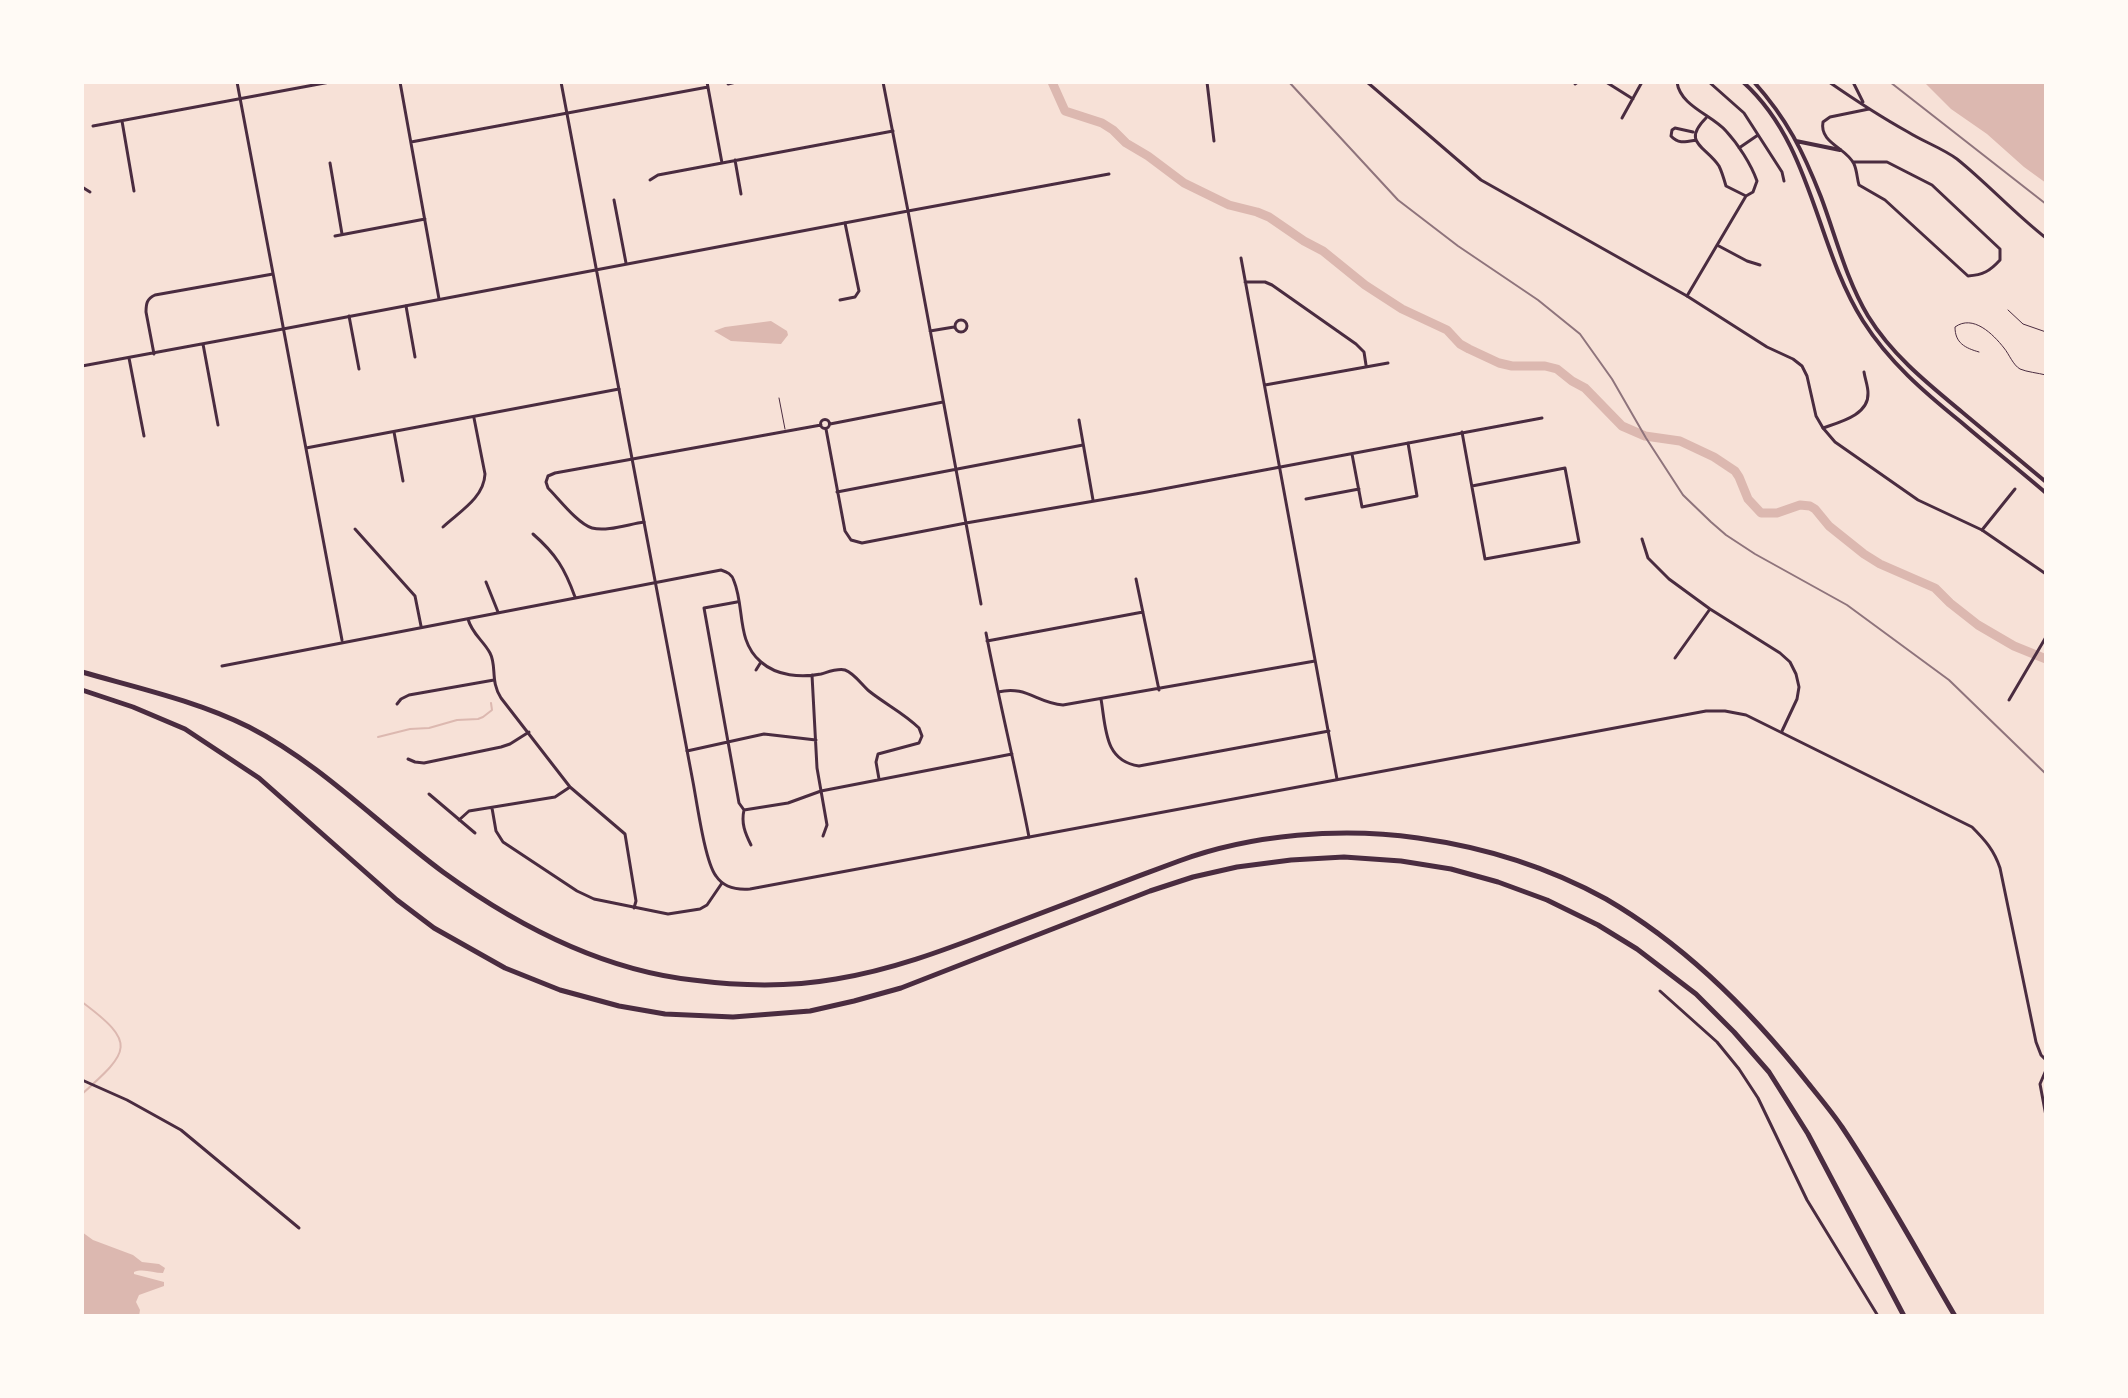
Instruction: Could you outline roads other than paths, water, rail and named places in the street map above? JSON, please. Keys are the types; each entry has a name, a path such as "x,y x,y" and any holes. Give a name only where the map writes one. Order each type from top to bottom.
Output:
{"highway":[{"path":"1743,82 1767,108 1785,135 1814,200 1849,295 1880,345 1920,388 2046,493"},
{"path":"1754,82 1783,117 1796,141 1821,198 1855,292 1886,341 1927,383 2046,482"},
{"path":"1796,141 1840,150"},
{"path":"82,672 190,703 249,727 311,766 443,871 509,916 580,950 629,969 690,980 770,984 833,980 905,965 1188,857 1258,840 1302,834 1394,834 1502,855 1562,878 1605,899 1657,933 1747,1011 1839,1122 1955,1316"},
{"path":"82,690 185,729 259,778 397,900 434,928 505,968 560,990 619,1006 665,1014 733,1017 810,1011 854,1001 901,988 1150,891 1237,867 1344,857 1451,869 1498,882 1547,900 1598,925 1637,949 1696,994 1734,1032 1769,1072 1808,1134 1904,1316"}],"street":[{"path":"237,82 342,641"},
{"path":"93,126 330,82"},
{"path":"400,82 439,299"},
{"path":"561,82 708,859 715,876 722,883 750,889 1706,711 1725,711 1746,715 1782,731 1972,827 1985,839 1995,853 2000,868 2036,1042 2046,1060"},
{"path":"728,84 736,82"},
{"path":"883,82 981,604"},
{"path":"1207,82 1214,141"},
{"path":"1367,82 1481,180 1687,296 1767,347 1793,359 1802,366 1807,376 1816,416 1835,442 1918,500 1982,530 2046,574"},
{"path":"1606,82 1633,99"},
{"path":"1622,118 1642,82"},
{"path":"1677,82 1679,92 1726,131 1757,181 1687,296"},
{"path":"1709,82 1744,113 1782,172 1784,181"},
{"path":"1829,82 1912,135 1941,148 1958,160 2046,238"},
{"path":"1853,82 1866,107"},
{"path":"411,142 707,84 722,163"},
{"path":"1854,162 1887,162 1932,185 2000,249 2000,260 1988,272 1968,276 1885,200 1859,185 1854,162 1825,137 1822,129 1823,122 1830,117 1866,107"},
{"path":"1707,118 1695,132 1696,140 1719,167 1726,186 1746,196"},
{"path":"122,121 134,191"},
{"path":"1695,132 1675,128 1671,136 1676,142 1696,140"},
{"path":"650,180 658,175 893,131"},
{"path":"1739,148 1758,135"},
{"path":"735,160 741,194"},
{"path":"330,163 342,234"},
{"path":"82,366 1109,174"},
{"path":"82,187 90,192"},
{"path":"614,200 626,264"},
{"path":"335,236 425,219"},
{"path":"840,300 855,297 859,291 845,223"},
{"path":"1717,245 1760,265"},
{"path":"1241,258 1337,779"},
{"path":"154,354 146,305 150,298 273,274"},
{"path":"1245,282 1272,285 1356,344 1364,352 1366,365"},
{"path":"406,306 415,357"},
{"path":"349,316 359,369"},
{"path":"930,331 955,326"},
{"path":"203,344 218,425"},
{"path":"129,358 144,436"},
{"path":"1265,385 1388,363"},
{"path":"1823,428 1849,418 1866,404 1869,395 1864,372"},
{"path":"306,448 619,389"},
{"path":"826,429 830,424 943,402"},
{"path":"443,527 480,493 485,483 473,416"},
{"path":"821,425 826,429 845,531 851,540 862,543 1542,418"},
{"path":"644,522 591,528 583,524 548,488 548,476 821,425 824,420 830,424"},
{"path":"1079,420 1093,500"},
{"path":"394,432 403,481"},
{"path":"1462,432 1485,559 1579,542 1565,468 1472,486"},
{"path":"1352,453 1362,507 1417,496 1408,443"},
{"path":"837,492 1083,445"},
{"path":"1306,499 1359,489"},
{"path":"1982,530 2015,489"},
{"path":"355,529 415,596 421,626"},
{"path":"533,534 557,558 575,597"},
{"path":"1642,539 1648,558 1669,579 1790,662 1799,687 1797,699 1782,731"},
{"path":"222,666 721,570 734,579 744,635 761,662 775,671 793,675 847,671 919,728 922,736 919,743 878,754 879,779"},
{"path":"1136,579 1159,690"},
{"path":"486,582 498,612"},
{"path":"738,601 704,608 739,803 744,810 744,833 751,845"},
{"path":"1675,658 1710,609"},
{"path":"987,641 1143,612"},
{"path":"468,618 472,630 491,655 494,680 501,698 570,787 625,834 636,901 634,908"},
{"path":"986,633 1029,837"},
{"path":"2009,700 2046,637"},
{"path":"998,692 1027,692 1051,704 1063,705 1315,661"},
{"path":"756,670 761,662"},
{"path":"812,675 817,768 827,825 823,836"},
{"path":"397,704 409,695 494,680"},
{"path":"1101,699 1112,751 1119,760 1129,765 1139,766 1329,731"},
{"path":"408,759 424,763 501,747 529,732"},
{"path":"687,751 764,734 816,740"},
{"path":"744,810 788,803 821,791 1012,754"},
{"path":"459,820 469,811 555,797 570,787"},
{"path":"429,794 475,833"},
{"path":"492,808 499,837 509,847 585,896 668,914 700,909 711,902 722,883"},
{"path":"1660,991 1717,1042 1739,1069 1758,1098 1807,1200 1878,1316"},
{"path":"2046,1070 2040,1084 2046,1116"},
{"path":"82,1080 127,1100 181,1130 299,1228"}],"lane":[{"path":"2008,310 2023,324 2046,332"},
{"path":"1979,352 1958,341 1955,327 1966,322 1974,323 2002,345 2021,369 2046,375"},
{"path":"779,398 786,431"}],"waterway":[{"path":"1052,82 1065,111 1102,123 1184,183 1229,205 1269,217 1323,251 1365,285 1402,309 1447,330 1460,344 1499,363 1557,369 1585,388 1622,426 1645,436 1680,441 1735,471 1748,499 1761,513 1777,513 1800,505 1810,506 1864,554 1935,588 1978,625 2014,646 2046,659"},
{"path":"378,737 457,720 478,719 492,710 491,703"},
{"path":"82,1002 112,1028 121,1047 110,1067 82,1094"}],"railway":[{"path":"1289,82 1398,200 1458,246 1538,300 1580,334 1612,379 1683,495 1711,522 1755,554 1847,605 1949,680 2046,774"},
{"path":"1890,82 2046,204"}]}
